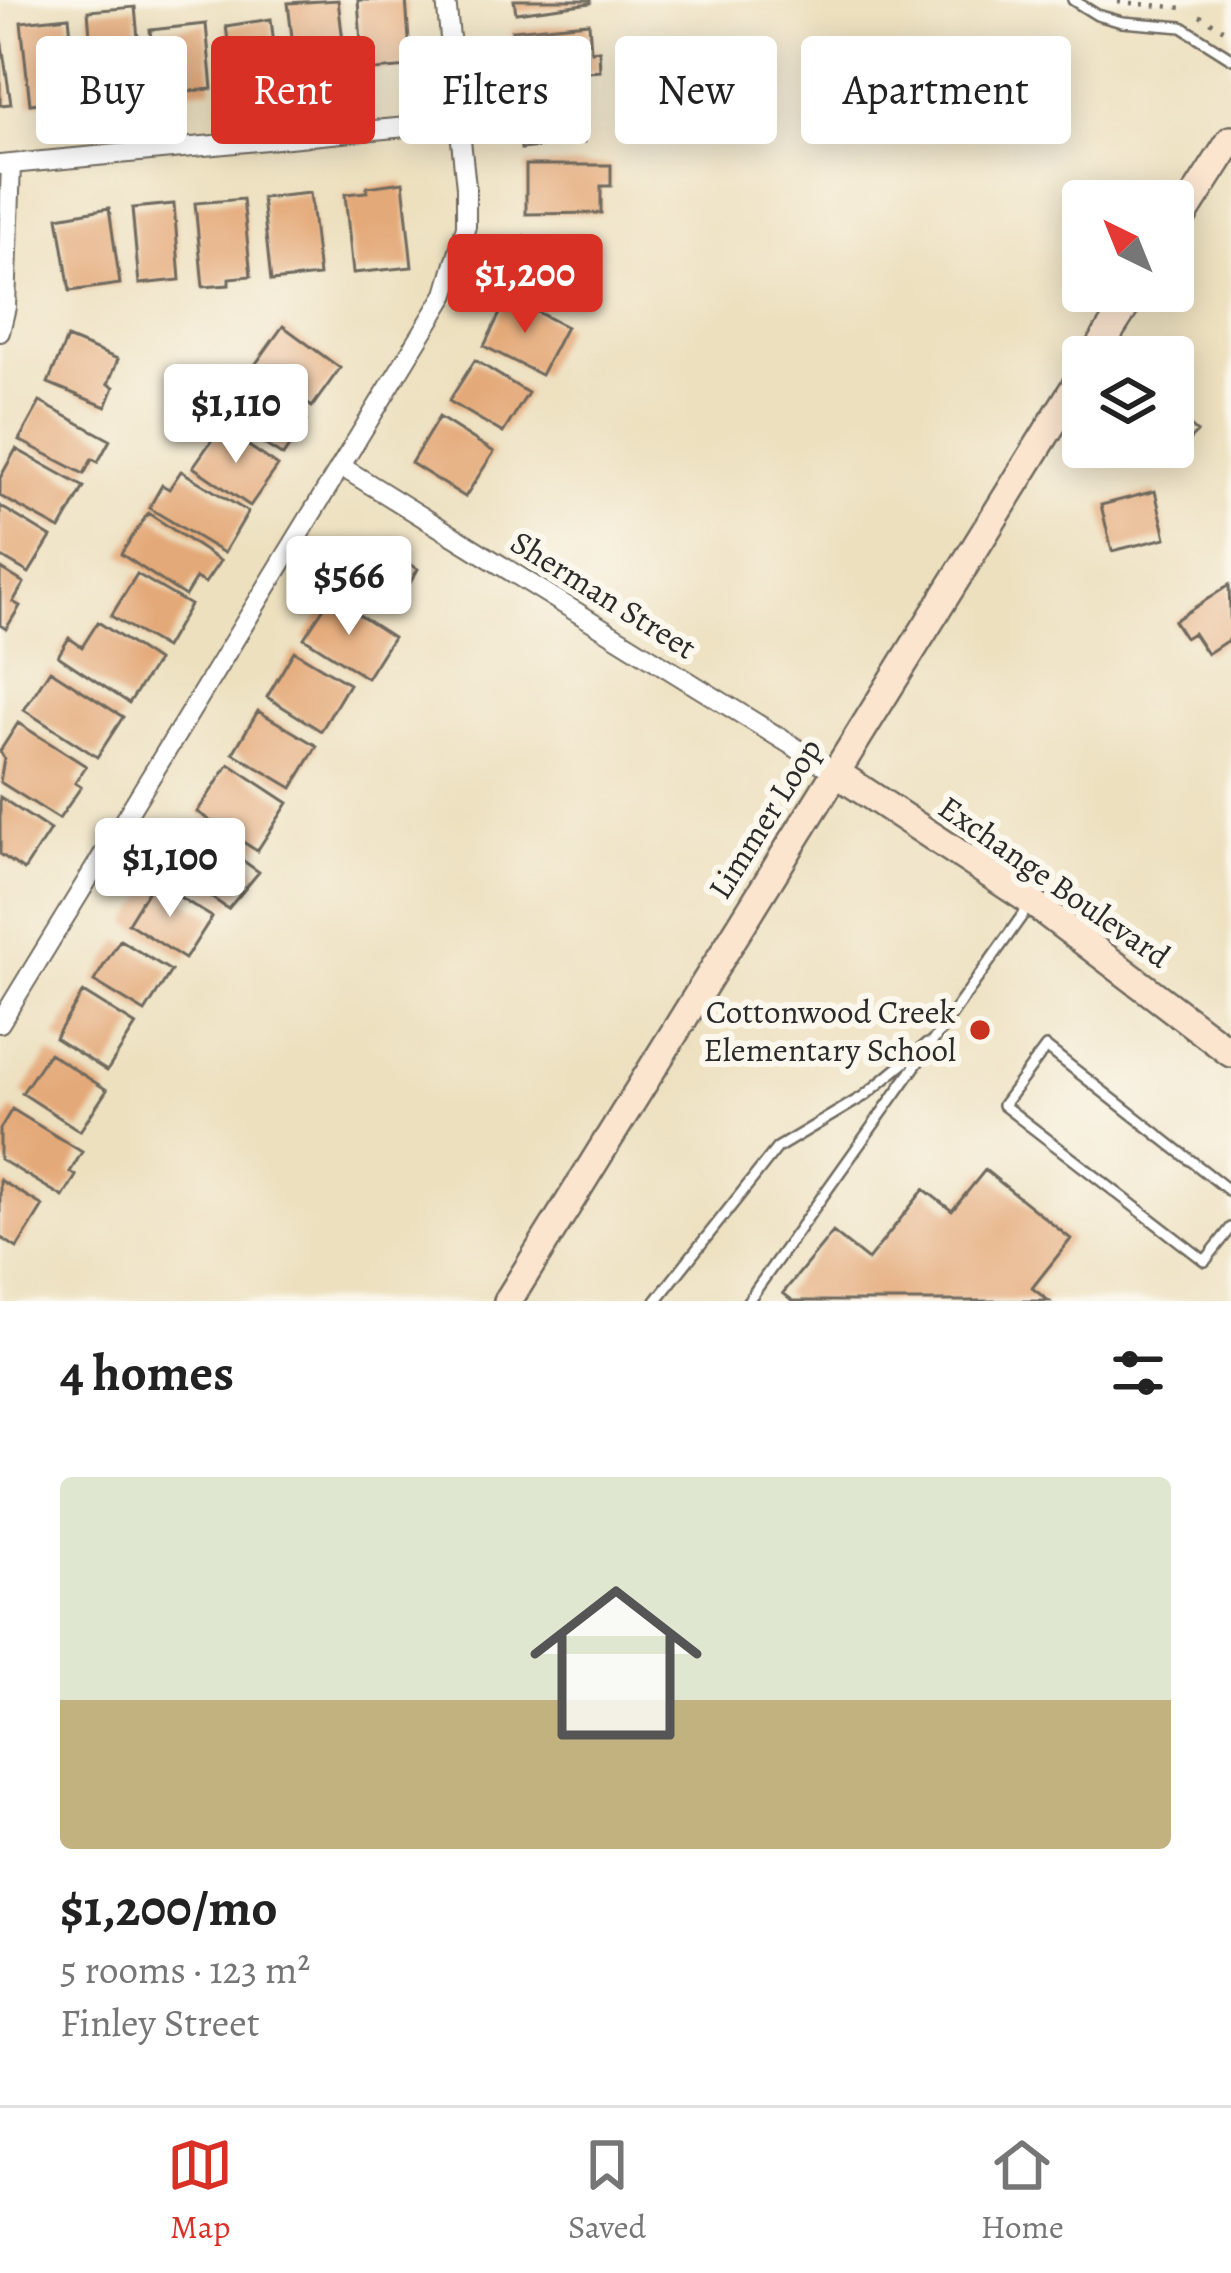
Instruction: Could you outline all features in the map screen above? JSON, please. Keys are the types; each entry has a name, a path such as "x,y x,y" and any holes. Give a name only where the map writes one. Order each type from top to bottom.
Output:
{"street":[{"path":"446,0 450,36"},
{"path":"0,332 6,307 6,164 399,128"},
{"path":"1194,198 1231,140"},
{"path":"0,1023 446,294 466,226 462,144"},
{"name":"Limmer Loop","path":"508,1301 1062,408"},
{"name":"Sherman Street","path":"342,466 835,772"},
{"name":"Exchange Boulevard","path":"835,772 1032,902 1231,1053"}],"lane":[{"path":"1073,0 1097,15 1122,22 1182,27 1231,58"},
{"path":"748,1301 1032,902"},
{"path":"656,1301 777,1148 864,1096 935,1038"},
{"path":"1231,1192 1046,1047 1003,1105 1205,1261 1231,1228"}],"building":[{"path":"338,0 342,36 292,36 288,3"},
{"path":"358,0 406,0 409,36 399,36 399,68 375,70 375,36 361,36"},
{"path":"514,0 591,0 591,3 516,13"},
{"path":"135,7 138,36 90,36 88,11"},
{"path":"69,17 71,36 36,36 36,103 30,104 21,22"},
{"path":"271,19 273,36 227,36 226,26"},
{"path":"589,23 590,36 513,36 512,30"},
{"path":"206,24 211,89 187,91 187,36 151,36 150,30"},
{"path":"0,31 11,104 0,105"},
{"path":"599,50 600,71 591,72 591,51"},
{"path":"520,144 566,144 521,149"},
{"path":"526,165 611,165 611,186 601,186 601,213 526,214"},
{"path":"403,182 412,267 353,273 345,194"},
{"path":"310,193 319,276 271,281 262,198"},
{"path":"243,199 251,276 229,278 229,285 203,287 195,203"},
{"path":"174,204 180,280 139,284 132,208"},
{"path":"109,208 120,284 70,291 58,217"},
{"path":"524,236 591,254 578,302 511,284"},
{"path":"508,297 566,327 541,375 484,346"},
{"path":"283,326 340,368 312,407 255,365"},
{"path":"67,338 118,359 108,384 114,387 106,407 48,383"},
{"path":"475,360 528,393 503,433 449,401"},
{"path":"238,377 306,421 283,456 221,417 230,403 224,399"},
{"path":"40,402 110,440 98,462 92,459 84,474 19,440"},
{"path":"439,417 494,452 465,497 411,463"},
{"path":"221,427 278,466 250,506 193,467"},
{"path":"16,449 84,487 60,529 0,496 0,478"},
{"path":"181,471 248,512 224,553 149,508 162,485 169,489"},
{"path":"1155,491 1166,538 1112,551 1101,505"},
{"path":"0,506 51,537 29,573 0,556"},
{"path":"148,513 220,561 205,583 196,578 185,596 121,554"},
{"path":"370,540 418,569 394,611 345,581"},
{"path":"0,568 24,583 13,602 20,606 6,629 0,625"},
{"path":"137,574 190,605 165,648 111,616"},
{"path":"1229,585 1231,638 1207,654 1193,633 1185,638 1174,621"},
{"path":"331,597 393,637 367,678 304,638"},
{"path":"98,622 157,661 129,703 58,656 69,638 82,647"},
{"path":"294,651 349,684 321,731 267,697"},
{"path":"50,670 123,717 97,757 24,710"},
{"path":"258,711 317,746 292,788 233,753"},
{"path":"18,723 86,766 75,783 81,787 59,819 0,782 4,758 0,751"},
{"path":"229,764 288,803 257,851 197,812"},
{"path":"0,797 50,830 24,870 0,854"},
{"path":"191,824 259,872 228,909 163,863"},
{"path":"154,881 212,917 185,959 128,923"},
{"path":"120,940 171,971 145,1012 94,981"},
{"path":"83,992 136,1025 107,1071 55,1038"},
{"path":"49,1053 107,1090 80,1131 22,1093"},
{"path":"12,1109 82,1152 70,1172 76,1176 63,1197 0,1159 0,1129"},
{"path":"985,1170 1071,1239 1032,1288 1049,1301 793,1301 783,1293 833,1232 868,1260 924,1189 952,1211"},
{"path":"0,1180 43,1206 17,1248 0,1237"}],"place":[{"name":"Cottonwood Creek Elementary School","path":"980,1030"}]}
